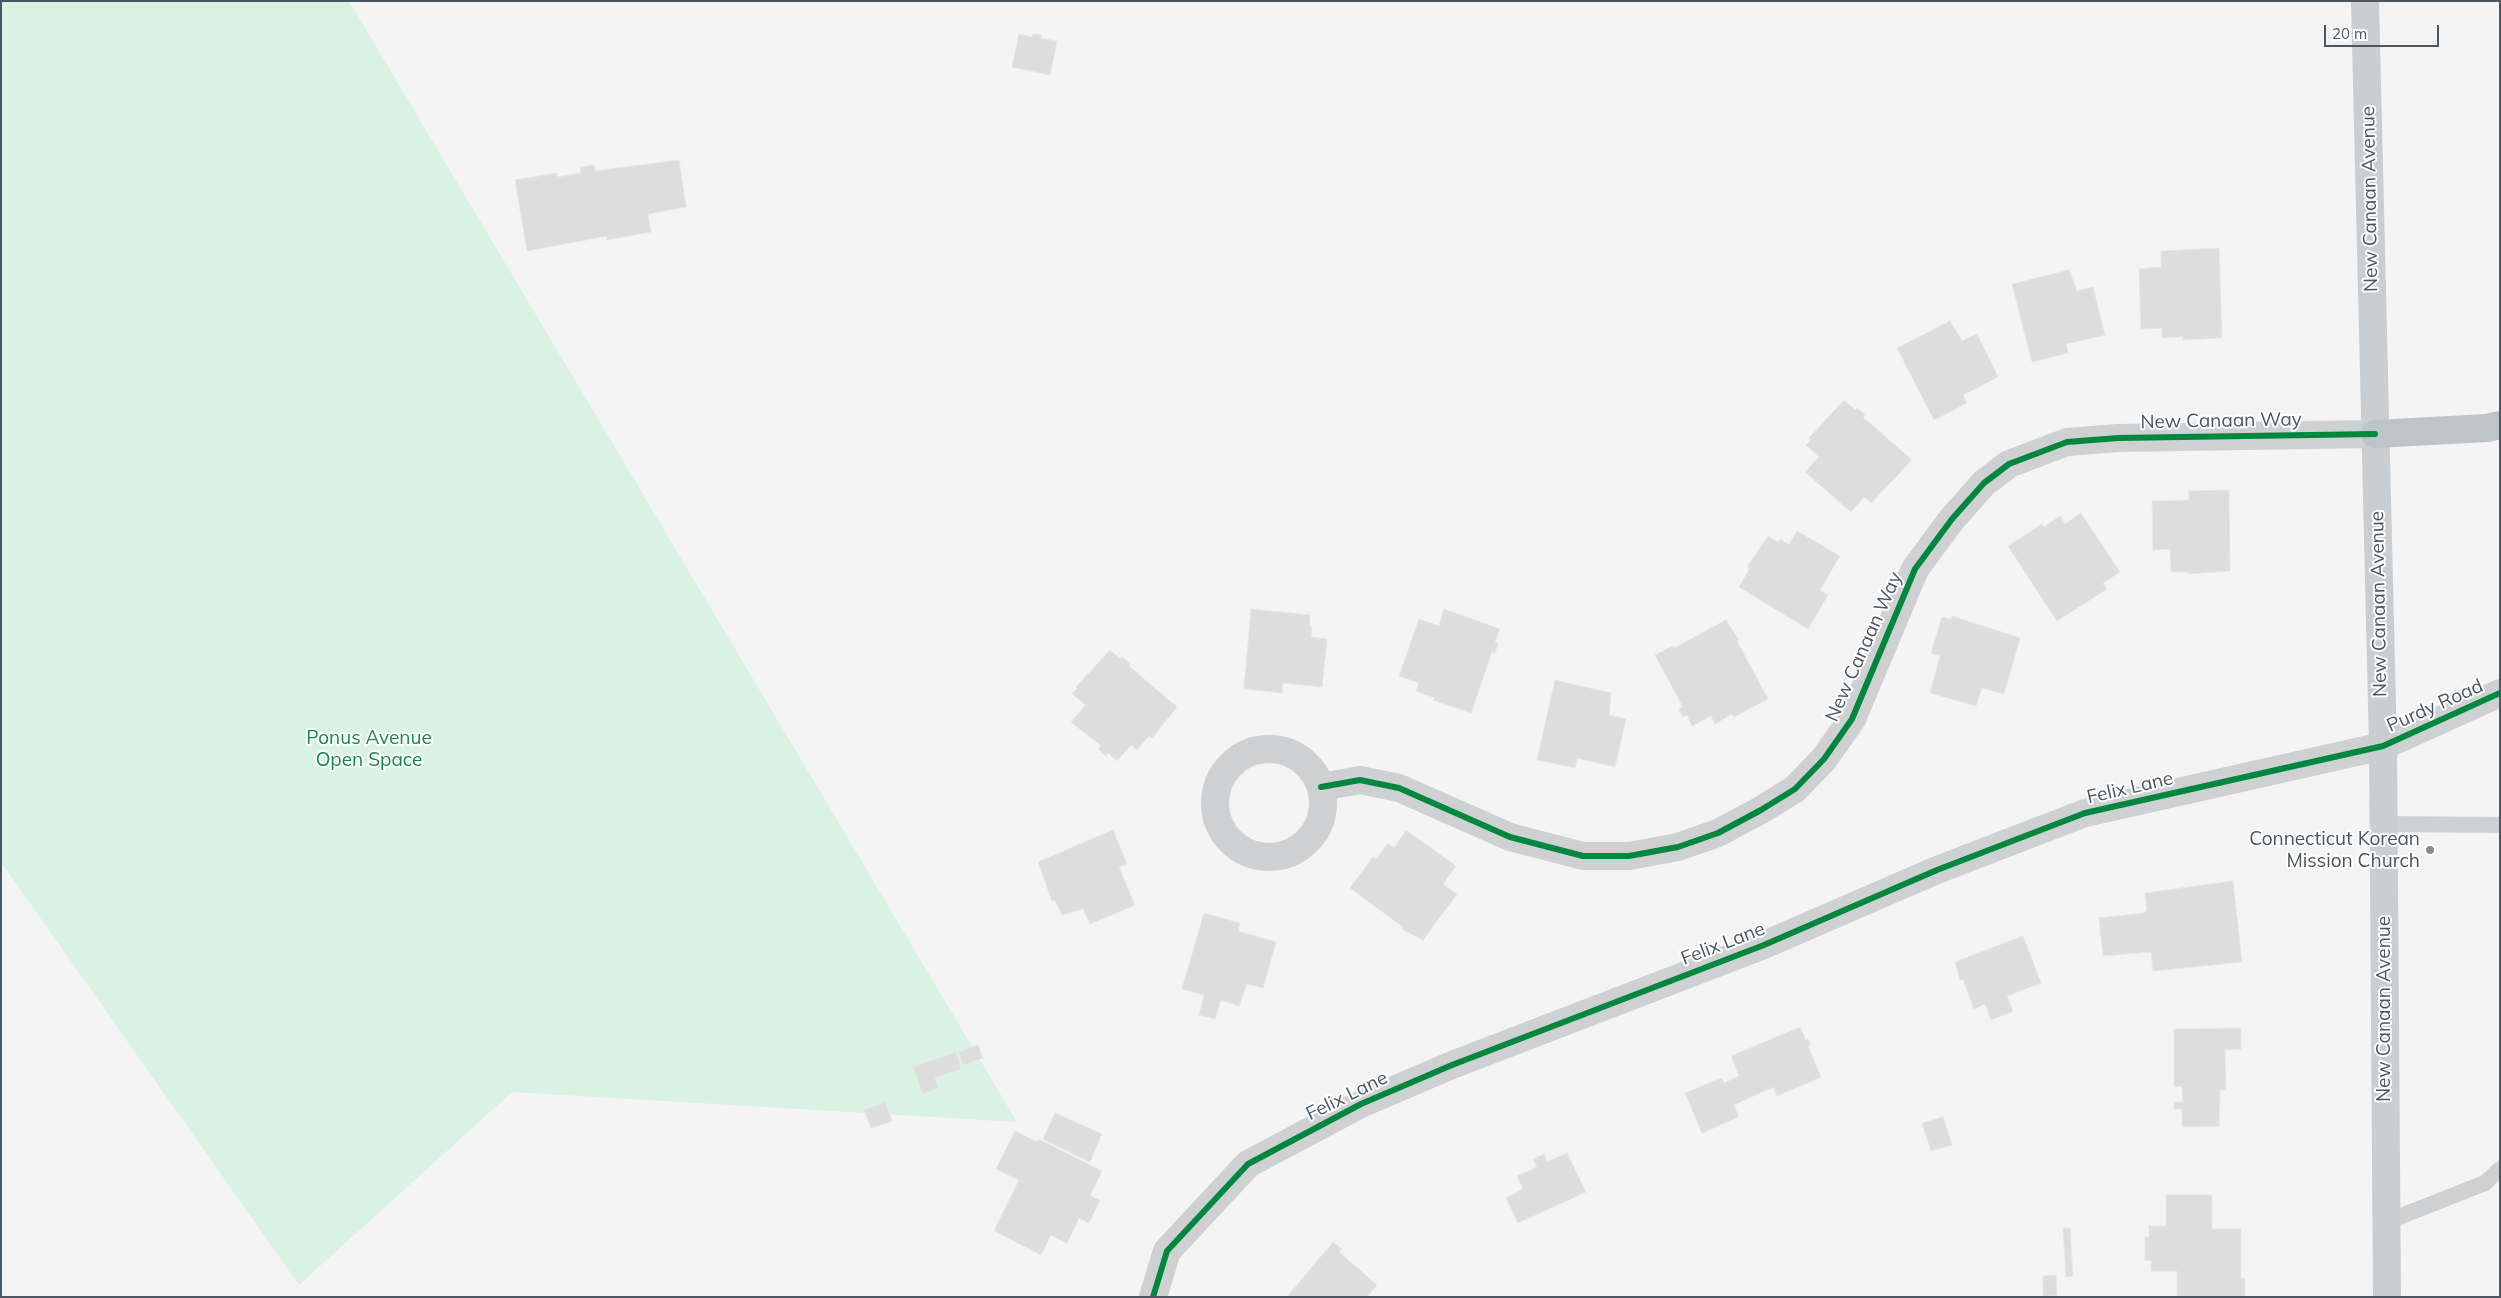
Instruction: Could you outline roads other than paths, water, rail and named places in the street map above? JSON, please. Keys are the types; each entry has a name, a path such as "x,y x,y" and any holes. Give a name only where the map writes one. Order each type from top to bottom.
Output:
{"highway":[{"path":"2375,434 2488,428 2500,425"}],"main road":[{"name":"New Canaan Avenue","path":"2365,1 2382,746 2387,1297"}],"street":[{"name":"New Canaan Way","path":"1321,787 1360,780 1399,788 1510,837 1583,856 1629,856 1678,847 1718,833 1761,810 1795,789 1824,759 1852,720 1915,569 1952,518 1984,483 2010,464 2067,442 2118,438 2375,434"},
{"name":"Purdy Road","path":"2382,746 2500,693"},
{"name":"Felix Lane","path":"1153,1297 1167,1251 1248,1164 1361,1104 1452,1065 1764,945 1937,870 2085,813 2382,746"}],"lane":[{"path":"2383,824 2500,825"},
{"path":"2386,1222 2485,1183 2500,1169"}],"place":[{"name":"Connecticut Korean Mission Church","path":"2430,850"}],"park label":[{"name":"Ponus Avenue Open Space","path":"369,749"}]}
